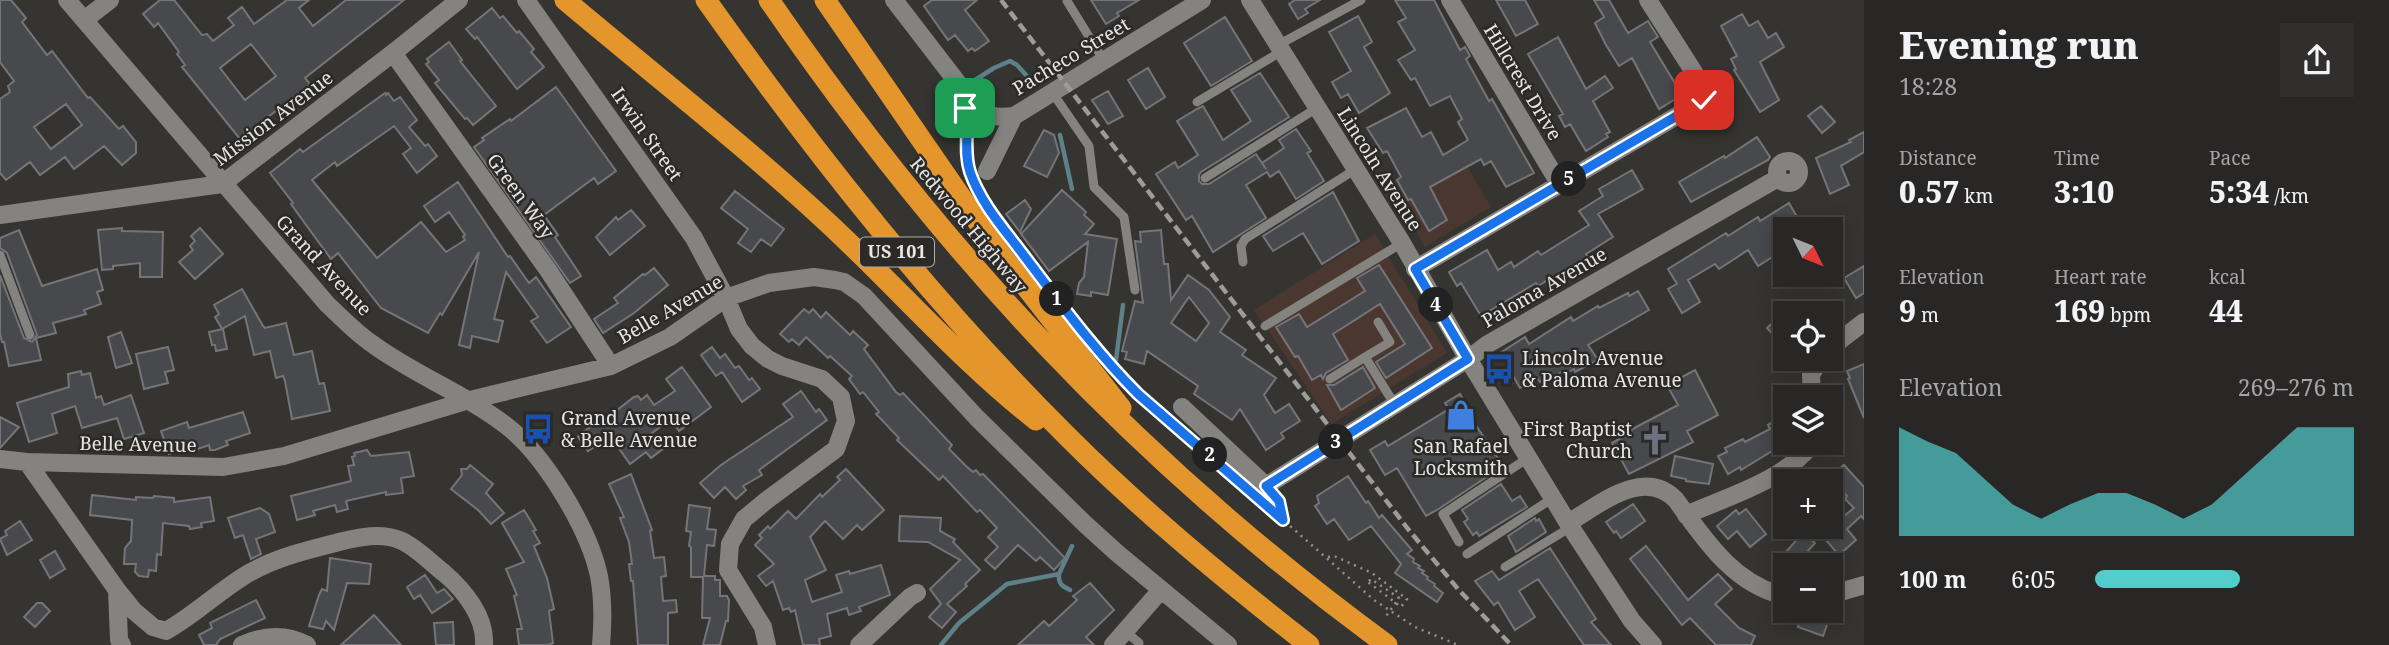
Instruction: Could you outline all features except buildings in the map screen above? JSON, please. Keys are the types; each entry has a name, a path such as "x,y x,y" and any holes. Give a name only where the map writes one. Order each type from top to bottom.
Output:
{"highway":[{"path":"565,0 808,205 882,274 986,380 1115,482"},
{"name":"US 101","path":"706,0 814,149 895,249 979,345 1115,482 1211,567 1309,645"},
{"name":"Redwood Highway","path":"769,0 856,123 977,272 1064,366 1155,455 1252,540 1387,645"},
{"path":"825,0 1004,259 1155,455"}],"street":[{"name":"Grand Avenue","path":"67,0 222,184 336,312 371,344 508,427 523,441 555,481 588,543 599,576 603,622 601,645"},
{"path":"84,20 110,0"},
{"name":"Mission Avenue","path":"0,215 222,184 458,0"},
{"name":"Irwin Street","path":"526,0 694,237 739,329 752,346 782,366 822,379 841,397 845,421 836,449 744,519 730,544 728,570 763,627 767,645"},
{"path":"894,0 974,104 985,114 996,118 1014,116"},
{"name":"Pacheco Street","path":"980,175 1014,116 1202,0"},
{"name":"Lincoln Avenue","path":"1250,0 1402,243 1468,359 1553,498 1632,621 1653,645"},
{"name":"Hillcrest Drive","path":"1450,0 1560,185"},
{"path":"1415,269 1704,100 1697,77 1648,0"},
{"name":"Green Way","path":"393,53 548,270 611,366"},
{"name":"Paloma Avenue","path":"1264,494 1488,344 1778,177"},
{"name":"Belle Avenue","path":"0,459 223,467 284,456 466,401 611,366 670,337 726,298 769,283 814,277 844,282 855,288 996,438 1085,524 1228,645"},
{"path":"1843,338 1864,322"},
{"path":"1182,407 1264,494"},
{"path":"1686,514 1780,471 1803,455"},
{"path":"27,462 117,590 134,611 153,627 166,631 185,621 248,574 280,557 351,539 381,536 402,541 455,583 474,609 484,636 484,645"},
{"path":"1570,525 1624,491 1638,485 1651,486 1670,494 1725,563 1756,585 1773,591"},
{"path":"1843,591 1864,585"},
{"path":"117,590 119,640 122,645"},
{"path":"1113,645 1132,637 1161,590"},
{"path":"859,645 917,593"},
{"path":"242,645 274,636 285,636 307,645"}],"lane":[{"path":"1197,102 1361,0"},
{"path":"1067,1 1104,61"},
{"path":"1052,92 1089,146 1094,187 1124,217 1135,290"},
{"path":"1205,178 1317,108"},
{"path":"1243,262 1241,246 1245,239 1356,169"},
{"path":"1265,326 1402,243"},
{"path":"0,255 30,335"},
{"path":"1330,379 1390,342 1378,322"},
{"path":"1365,357 1395,405"},
{"path":"1459,542 1443,514 1528,457"},
{"path":"1467,554 1553,498"},
{"path":"1505,567 1570,525"}],"path":[{"path":"967,116 968,165 980,175"},
{"path":"1111,364 1138,394 1179,428"},
{"path":"1264,494 1279,501 1283,520"},
{"path":"1264,494 1283,520 1374,600 1415,627 1458,645"},
{"path":"1325,557 1334,556 1372,573 1407,598 1401,607 1368,582 1371,579 1399,598"}],"shaded area":[{"path":"1456,147 1491,207 1425,247 1389,183"},
{"path":"1375,234 1447,353 1332,424 1254,310"}],"waterway":[{"path":"975,80 1010,61 1026,75"},
{"path":"1060,135 1072,189"},
{"path":"1116,360 1123,305"},
{"path":"1070,590 1061,584 1059,574 1072,546"},
{"path":"941,645 959,623 1007,584 1059,574"}],"railway":[{"path":"1001,0 1408,529 1458,589 1511,645"}],"place":[{"name":"Lincoln Avenue & Paloma Avenue","path":"1499,369"},
{"name":"San Rafael Locksmith","path":"1461,415"},
{"name":"Grand Avenue & Belle Avenue","path":"538,429"},
{"name":"First Baptist Church","path":"1655,440"}],"route":[{"path":"965,108 968,165 973,180 993,215 1063,307 1138,394 1283,520 1279,501 1266,486 1468,359 1415,269 1704,100"}]}
